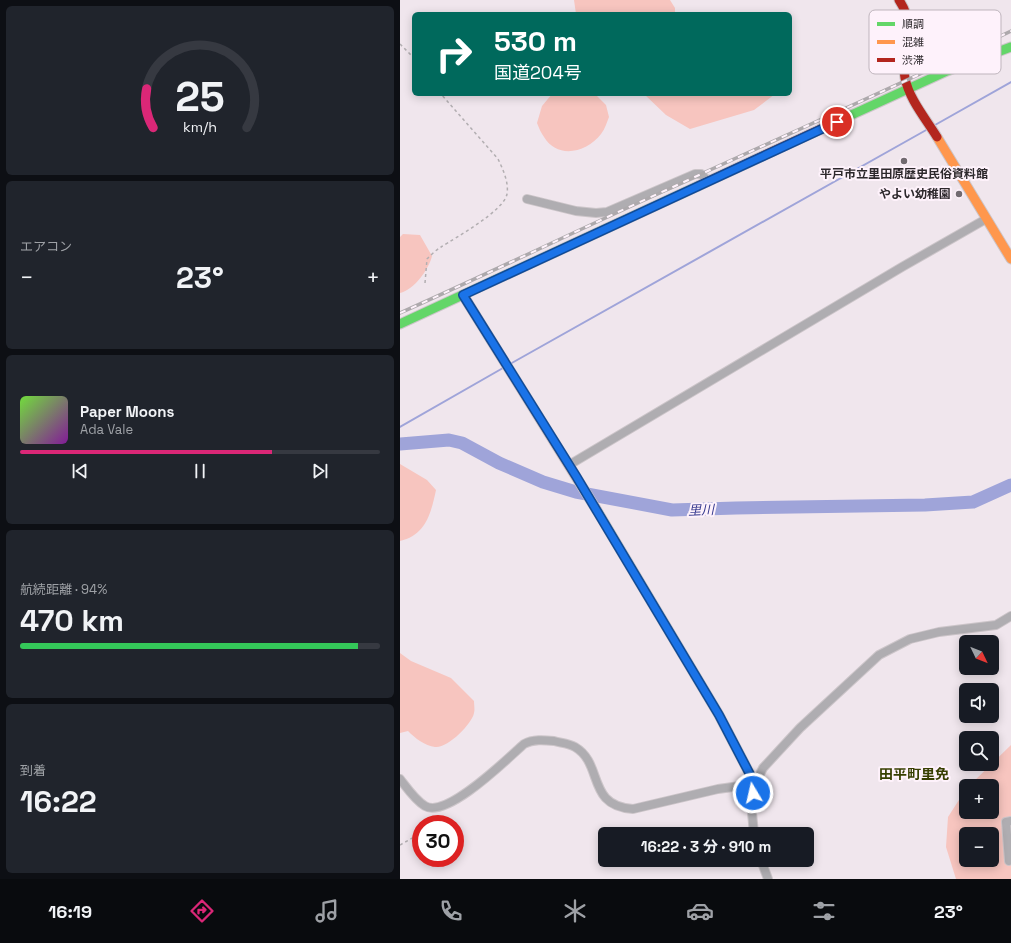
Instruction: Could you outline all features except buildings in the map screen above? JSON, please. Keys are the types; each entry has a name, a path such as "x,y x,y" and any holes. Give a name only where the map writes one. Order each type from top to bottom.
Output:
{"main road":[{"path":"898,0 906,10"},
{"path":"1001,51 1011,47"},
{"path":"905,74 908,89 1011,259"},
{"path":"400,324 940,74"},
{"path":"463,295 569,465 719,715 755,784"}],"street":[{"path":"527,199 596,213 621,207 695,174 701,174 708,181"},
{"path":"569,465 902,267 986,219"},
{"path":"753,827 751,802 755,784 762,768 800,728 879,655 910,639 939,632 996,625 1011,616"},
{"path":"400,779 409,792 425,806 431,808 439,807 473,789 524,744 530,741 548,740 568,744 583,754 590,765 602,794 613,805 623,809 633,809 656,805 703,792 755,784"},
{"path":"1008,860 1006,822 1011,821"},
{"path":"764,867 768,879"}],"path":[{"path":"400,44 412,56"},
{"path":"425,283 427,260 440,247 471,229 493,211 504,201 507,194 504,169 498,159 443,96"},
{"path":"400,845 412,838"}],"shaded area":[{"path":"574,0 670,0 675,8 675,12 576,12"},
{"path":"550,96 597,96 606,105 609,117 605,128 595,140 581,149 564,151 557,149 550,144 542,134 537,123 542,106"},
{"path":"646,96 772,96 754,110 690,129 666,115"},
{"path":"403,234 420,235 432,256 428,267 420,278 410,288 400,293 400,237"},
{"path":"400,464 427,480 436,490 432,507 426,522 416,534 400,541"},
{"path":"400,653 411,661 451,678 474,701 474,713 469,723 452,740 440,747 431,746 420,741 408,731 400,733"},
{"path":"1011,745 1011,879 956,879 946,847 948,817 959,800 959,819 999,819 999,779 976,779 984,771 999,771 999,757"}],"waterway":[{"path":"935,125 1011,82"},
{"path":"510,364 928,129"},
{"path":"400,427 503,368"},
{"name":"里川","path":"400,444 449,440 462,443 499,463 543,482 576,492 672,510 925,505 973,502 1011,485"}],"railway":[{"path":"1001,36 1011,31"},
{"path":"400,313 919,74"}],"traffic: fast":[{"path":"1001,51 1011,47"},
{"path":"823,128 940,74"},
{"path":"400,324 698,186"},
{"path":"596,509 719,715 755,784"}],"traffic: slow":[{"path":"937,137 1011,259"},
{"path":"463,295 596,509"}],"traffic: jam":[{"path":"899,0 904,10"},
{"path":"905,74 910,94 918,109 937,137"},
{"path":"698,186 823,128"}],"place":[{"name":"平戸市立里田原歴史民俗資料館","path":"904,161"},
{"name":"やよい幼稚園","path":"959,194"}],"district":[{"name":"田平町里免","path":"914,774"}],"route":[{"path":"753,793 755,784 719,715 576,476 463,295 837,122"}]}
